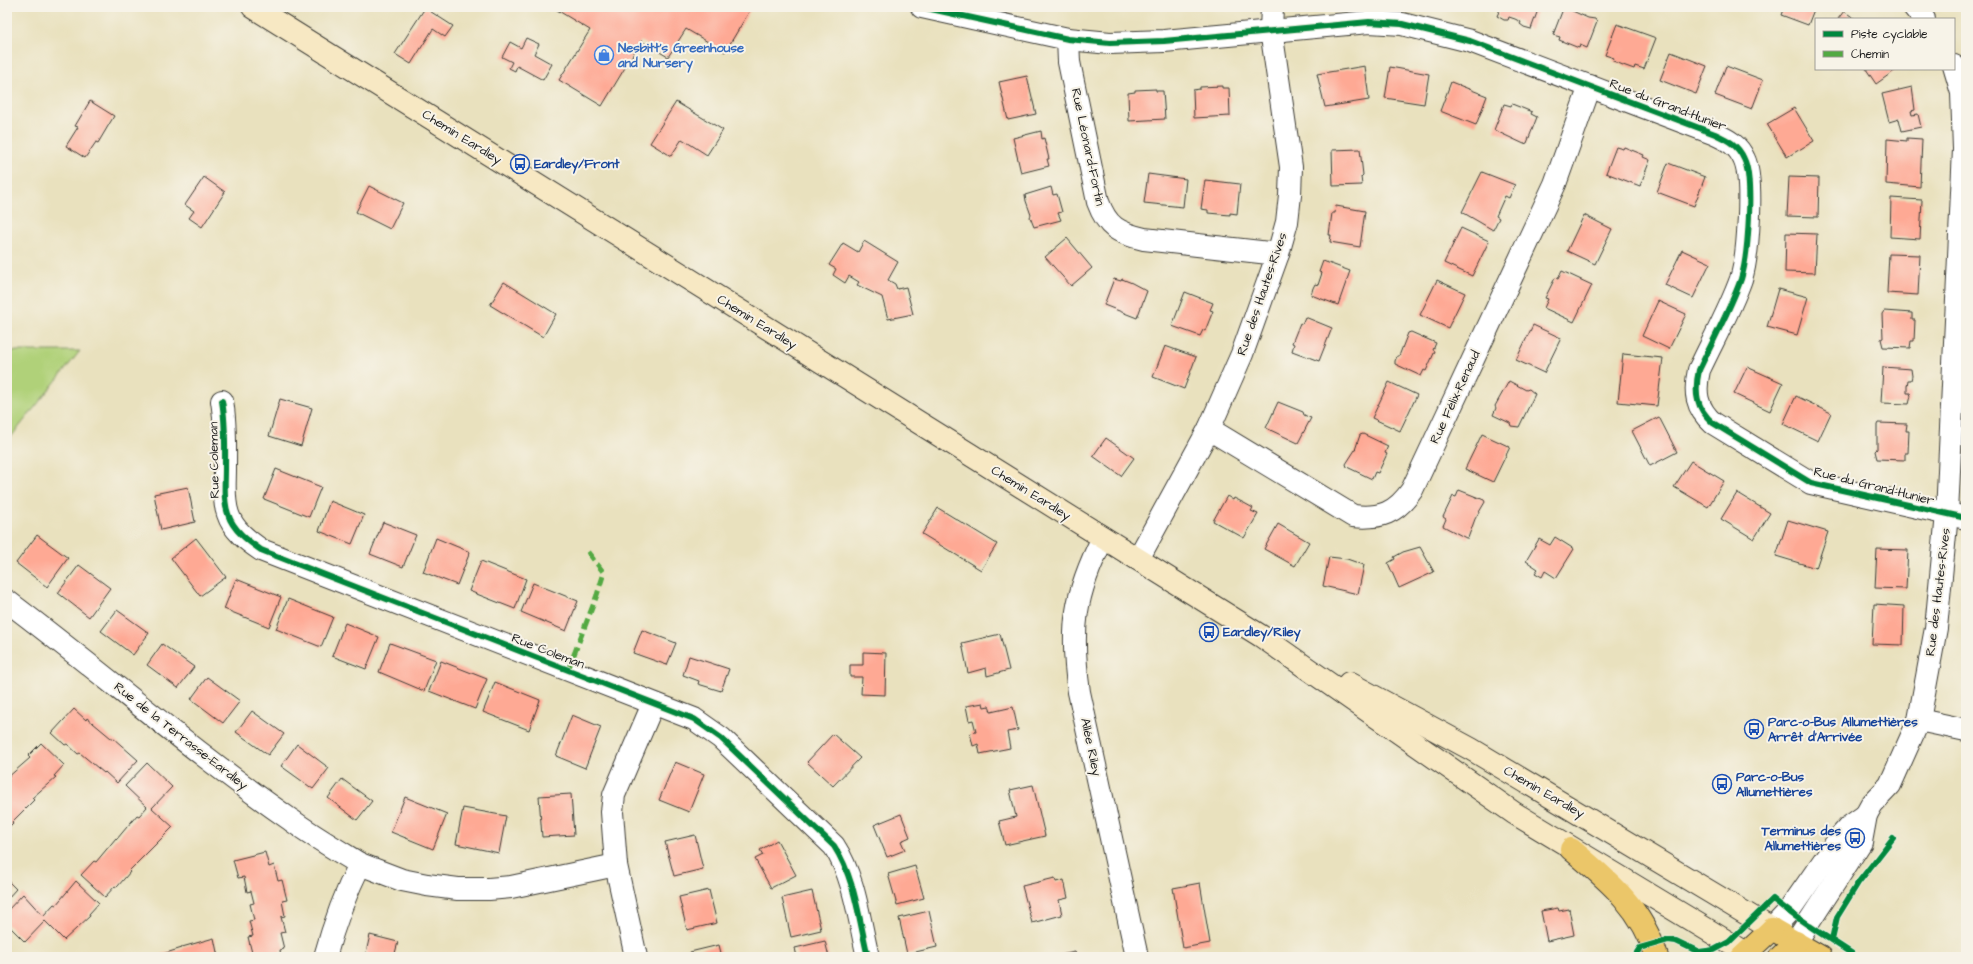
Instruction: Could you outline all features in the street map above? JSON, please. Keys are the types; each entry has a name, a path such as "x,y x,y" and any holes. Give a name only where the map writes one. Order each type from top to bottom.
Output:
{"main road":[{"name":"Chemin Eardley","path":"253,7 1261,636 1514,813 1747,956"},
{"name":"Chemin Eardley","path":"1261,636 1471,749 1821,957"},
{"path":"1571,849 1607,879 1633,907 1647,930 1657,957"},
{"path":"1747,956 1772,928"},
{"path":"1780,957 1796,942"}],"street":[{"name":"Rue du Grand-Hunier","path":"922,7 1068,39 1110,43 1164,41 1369,22 1402,24 1470,41 1730,141 1739,149 1745,160 1749,186 1746,257 1741,279 1698,370 1696,395 1705,416 1811,483 1956,516"},
{"name":"Rue des Hautes-Rives","path":"1138,559 1210,429 1242,354 1278,254 1287,222 1290,195 1290,167 1271,30 1272,7"},
{"path":"1914,7 1923,18"},
{"name":"Rue Léonard-Fortin","path":"1068,39 1069,62 1098,202 1104,217 1113,227 1126,235 1144,239 1278,254"},
{"path":"1955,67 1966,64"},
{"name":"Rue des Hautes-Rives","path":"1796,942 1861,842 1866,815 1872,804 1890,785 1919,720 1936,628 1956,516 1964,134 1962,93 1955,70"},
{"name":"Rue Félix-Renaud","path":"1210,429 1353,516 1379,516 1393,511 1404,502 1412,490 1555,184 1590,86"},
{"name":"Rue Coleman","path":"222,402 225,421 224,498 228,516 236,528 248,541 261,550 694,720 711,730 834,846 843,859 868,957"},
{"name":"Allée Riley","path":"1103,538 1085,576 1078,600 1075,623 1076,669 1082,707 1137,957"},
{"name":"Rue de la Terrasse-Eardley","path":"7,601 77,654 169,730 254,794 292,821 360,864 402,880 427,885 490,889 511,887 616,865"},
{"path":"636,957 616,865 612,812 614,795 653,704"},
{"path":"1919,720 1966,730"},
{"name":"Rue des Hautes-Rives","path":"1772,928 1788,912 1841,836 1849,827 1866,815"},
{"path":"325,957 342,901 360,864"}],"green space":[{"path":"7,351 80,351 7,442"}],"building":[{"name":"Nesbitt's Greenhouse and Nursery","path":"552,7 752,7 725,52 686,29 668,57 641,41 602,106 559,80 590,30"},
{"path":"1501,7 1539,7 1531,29 1524,27 1520,24 1521,22 1515,19 1509,17 1508,20 1504,20 1497,16"},
{"path":"1784,7 1815,7 1808,25 1781,15"},
{"path":"425,8 453,26 445,37 433,29 411,64 395,54"},
{"path":"1566,8 1588,18 1595,19 1597,22 1587,48 1580,45 1579,48 1559,40 1560,37 1553,35 1563,9"},
{"path":"1844,11 1854,18 1839,18"},
{"path":"1617,24 1656,38 1644,69 1635,66 1634,69 1613,61 1614,58 1605,55"},
{"path":"526,38 539,44 534,54 552,64 543,80 517,66 515,71 509,68 512,62 502,57 510,42 521,48"},
{"path":"1671,52 1707,66 1696,94 1660,80"},
{"path":"1365,66 1369,100 1325,107 1317,74"},
{"path":"1726,66 1763,80 1752,109 1715,95"},
{"path":"1390,67 1429,74 1424,104 1385,98"},
{"path":"1867,70 1896,70 1876,84"},
{"path":"1027,76 1036,114 1008,120 999,82"},
{"path":"1451,82 1487,96 1476,125 1440,111"},
{"path":"1222,86 1222,88 1229,88 1230,116 1194,118 1193,90 1200,89 1200,87"},
{"path":"1912,87 1915,110 1911,111 1912,115 1918,114 1921,127 1902,131 1899,119 1889,122 1882,94"},
{"path":"1156,89 1156,91 1163,91 1165,119 1129,121 1128,93 1135,92 1135,90"},
{"path":"90,101 114,116 98,143 96,142 85,158 66,146 78,127 75,126"},
{"path":"676,102 723,130 707,155 682,139 671,156 650,143"},
{"path":"1504,104 1511,106 1512,104 1532,112 1531,114 1537,117 1527,143 1524,144 1494,130"},
{"path":"1794,108 1814,141 1787,157 1767,124"},
{"path":"1041,131 1042,139 1044,138 1049,159 1047,159 1049,166 1021,173 1013,138"},
{"path":"1907,138 1922,139 1920,187 1886,184 1887,139 1907,141"},
{"path":"1616,147 1623,149 1624,147 1644,155 1643,157 1650,160 1640,186 1606,173"},
{"path":"1360,149 1363,175 1361,177 1362,185 1333,186 1332,150"},
{"path":"1668,163 1705,177 1694,206 1657,192"},
{"path":"1482,172 1515,185 1509,198 1505,196 1496,216 1499,218 1493,230 1462,212"},
{"path":"1148,174 1186,179 1183,207 1144,203"},
{"path":"204,177 225,192 202,227 189,218 194,211 185,205"},
{"path":"1789,177 1819,178 1818,217 1787,216"},
{"path":"1205,180 1240,184 1237,214 1230,213 1230,215 1208,213 1208,210 1201,209"},
{"path":"369,186 403,203 390,229 356,212"},
{"path":"1051,187 1053,195 1057,194 1062,212 1058,213 1061,220 1034,227 1025,195"},
{"path":"1891,198 1922,200 1920,239 1890,237"},
{"path":"1336,206 1365,211 1360,247 1330,242 1331,235 1329,235 1332,213 1335,213"},
{"path":"1584,215 1612,229 1595,264 1567,251"},
{"path":"1461,228 1489,241 1472,276 1444,263"},
{"path":"1786,233 1817,234 1815,273 1785,272"},
{"path":"1067,238 1092,268 1071,286 1045,257"},
{"path":"864,241 898,262 888,280 895,284 897,289 906,287 913,314 888,319 882,297 857,285 859,282 849,276 845,283 833,275 836,269 829,265 843,243 858,252"},
{"path":"1682,250 1710,263 1693,298 1665,285"},
{"path":"1889,254 1920,255 1918,295 1887,293"},
{"path":"1323,261 1350,271 1338,305 1311,295 1315,284 1318,285 1322,273 1319,272"},
{"path":"1562,271 1592,285 1574,322 1544,308 1548,299 1545,298 1555,278 1558,279"},
{"path":"1114,279 1121,281 1122,279 1147,291 1137,318 1104,305"},
{"path":"1437,280 1465,293 1448,328 1420,315"},
{"path":"504,282 556,314 543,337 490,305"},
{"path":"1778,289 1808,297 1797,335 1767,327"},
{"path":"1185,292 1213,303 1210,310 1213,311 1205,331 1203,330 1200,336 1172,326"},
{"path":"1658,301 1686,314 1669,349 1642,336"},
{"path":"1884,311 1912,313 1912,320 1915,320 1914,341 1911,341 1910,348 1883,347 1881,339 1883,338 1882,314"},
{"path":"1305,317 1332,328 1319,361 1292,351 1294,344 1292,343 1300,323 1302,324"},
{"path":"1533,325 1561,338 1544,373 1516,360"},
{"path":"1411,332 1436,343 1433,350 1435,351 1426,371 1424,370 1421,376 1395,364 1397,356 1399,356 1408,333"},
{"path":"1165,346 1196,357 1184,389 1153,377"},
{"path":"1623,354 1663,358 1657,406 1618,402"},
{"path":"1747,367 1783,383 1770,411 1734,394"},
{"path":"1883,367 1911,369 1912,376 1911,380 1908,380 1907,386 1907,393 1910,393 1911,396 1909,404 1881,403"},
{"path":"1509,381 1526,390 1529,389 1535,394 1519,427 1511,426 1510,423 1493,415 1496,408 1495,406"},
{"path":"1389,382 1417,395 1400,431 1372,418"},
{"path":"1796,396 1831,413 1818,441 1783,424"},
{"path":"280,399 312,408 301,446 269,436"},
{"path":"1278,402 1303,412 1304,415 1311,418 1298,443 1266,428"},
{"path":"1659,417 1677,452 1650,466 1632,431"},
{"path":"1878,423 1907,424 1906,431 1909,431 1908,453 1905,453 1905,460 1877,459 1875,451 1877,449"},
{"path":"1363,434 1388,446 1385,453 1387,454 1378,473 1375,472 1372,479 1347,467 1346,464 1355,450 1360,435"},
{"path":"1482,434 1510,447 1493,482 1465,469"},
{"path":"1106,438 1134,458 1121,476 1093,456"},
{"path":"1691,461 1724,481 1708,507 1674,487"},
{"path":"276,469 321,487 309,517 264,499"},
{"path":"188,487 195,522 161,530 154,494"},
{"path":"1459,490 1484,500 1485,502 1475,519 1468,538 1443,526 1446,519 1443,517 1453,496 1456,497"},
{"path":"1737,493 1770,513 1754,539 1721,519"},
{"path":"1227,496 1253,508 1251,511 1258,514 1244,538 1213,521"},
{"path":"330,501 364,515 352,544 319,531"},
{"path":"938,508 997,544 981,570 922,534"},
{"path":"1788,520 1828,532 1816,568 1776,556"},
{"path":"383,522 416,535 403,567 370,554"},
{"path":"1278,524 1309,542 1295,566 1264,549"},
{"path":"37,535 68,558 47,587 16,563"},
{"path":"1555,537 1574,549 1556,578 1545,571 1542,577 1535,573 1538,569 1526,561 1539,539 1550,545"},
{"path":"196,538 226,577 200,596 171,558"},
{"path":"436,538 470,552 457,585 423,572"},
{"path":"1420,547 1434,572 1399,588 1388,563 1395,559 1394,557 1403,552"},
{"path":"1877,549 1908,550 1906,589 1875,588"},
{"path":"1329,557 1347,559 1364,565 1358,594 1323,586"},
{"path":"481,561 526,579 515,609 469,591"},
{"path":"79,565 110,588 89,617 58,593"},
{"path":"236,579 281,597 269,627 224,609"},
{"path":"533,583 578,601 566,631 521,612"},
{"path":"288,599 333,617 321,647 276,629"},
{"path":"1874,604 1904,606 1903,645 1872,644"},
{"path":"117,610 149,633 133,655 101,631"},
{"path":"345,623 379,637 366,669 332,656"},
{"path":"642,630 676,643 667,665 633,653"},
{"path":"1000,634 1009,670 987,676 986,668 968,673 962,643"},
{"path":"390,643 436,660 424,691 379,672"},
{"path":"162,644 194,667 178,688 147,665"},
{"path":"863,652 886,653 885,695 861,694 862,677 850,677 850,665 863,665"},
{"path":"689,656 729,669 721,691 698,684 699,681 683,675"},
{"path":"441,661 487,679 475,709 429,691"},
{"path":"207,677 240,701 223,723 191,699"},
{"path":"495,682 540,700 529,730 483,712"},
{"path":"983,703 984,707 989,706 991,712 1013,707 1018,730 1007,732 1010,748 980,754 978,744 973,746 970,733 976,732 973,720 969,721 966,706"},
{"path":"74,709 86,720 87,718 111,738 113,738 138,760 117,783 80,753 78,754 67,744 65,745 52,733"},
{"path":"252,711 284,734 268,755 236,732"},
{"path":"572,715 601,727 585,768 556,756"},
{"path":"833,734 860,758 833,786 807,762"},
{"path":"41,743 64,765 54,776 56,777 32,798 34,800 7,829 7,783 9,780 7,778 30,758 28,756"},
{"path":"297,744 329,768 313,789 281,766"},
{"path":"675,762 704,774 689,812 659,800"},
{"path":"147,763 172,787 152,808 173,827 129,871 130,872 118,886 115,886 105,897 81,875 94,861 96,862 137,815 139,816 147,807 125,786"},
{"path":"342,779 372,801 357,820 328,798"},
{"path":"1033,785 1045,836 1005,845 999,821 1016,817 1010,790"},
{"path":"571,794 574,835 542,837 539,796"},
{"path":"405,797 447,814 433,849 391,832"},
{"path":"463,808 506,816 499,853 456,844"},
{"path":"901,814 910,837 901,841 905,850 887,857 874,825"},
{"path":"695,835 703,869 674,876 665,842"},
{"path":"777,840 796,875 771,888 755,859 763,855 760,850"},
{"path":"265,852 269,867 274,865 278,881 282,880 287,900 282,901 285,916 281,917 285,932 280,933 284,949 280,950 281,957 249,957 248,953 252,953 248,937 253,936 249,921 254,920 250,904 254,903 251,891 247,892 244,877 238,878 233,860"},
{"path":"915,866 924,898 897,905 888,874"},
{"path":"1055,878 1056,882 1064,880 1068,898 1059,900 1062,915 1032,923 1022,886"},
{"path":"7,880 16,889 7,899"},
{"path":"76,881 99,903 89,914 90,916 64,940 45,921 25,942 7,924 7,911 23,894 43,916 54,904 56,905"},
{"path":"1200,883 1210,943 1183,948 1173,888"},
{"path":"709,890 717,923 687,930 679,897"},
{"path":"812,891 821,930 791,937 782,898"},
{"path":"1558,908 1559,911 1569,909 1574,935 1547,941 1541,911"},
{"path":"929,911 937,947 907,954 899,918"},
{"path":"370,935 398,942 394,957 365,957"},
{"path":"214,938 218,957 153,957 182,947"},
{"path":"825,941 829,957 797,957 795,948"},
{"path":"719,945 722,957 691,957 690,952"},
{"path":"1075,952 1077,957 1056,956"}],"marked path":[{"path":"568,670 604,573 587,551"}],"cycle path":[{"path":"922,7 1068,39 1110,43 1164,41 1369,22 1402,24 1470,41 1720,136 1739,150 1742,154 1747,169 1749,183 1748,237 1744,268 1737,291 1699,370 1697,378 1697,392 1703,411 1713,423 1811,483 1966,518"},
{"path":"222,401 225,435 225,503 230,520 246,539 261,550 694,719 721,738 834,846 841,858 852,885 868,957"},
{"path":"1832,939 1837,917 1858,883 1893,838"},
{"path":"1634,957 1640,948 1668,940 1676,941 1699,952 1714,950 1729,942 1773,899 1804,922 1857,957"}],"place":[{"name":"Nesbitt's Greenhouse and Nursery","path":"604,55"},
{"name":"Eardley/Front","path":"520,164"},
{"name":"Eardley/Riley","path":"1209,632"},
{"name":"Parc-o-Bus Allumettières Arrêt d'Arrivée","path":"1754,729"},
{"name":"Parc-o-Bus Allumettières","path":"1722,784"},
{"name":"Terminus des Allumettières","path":"1855,838"}]}
